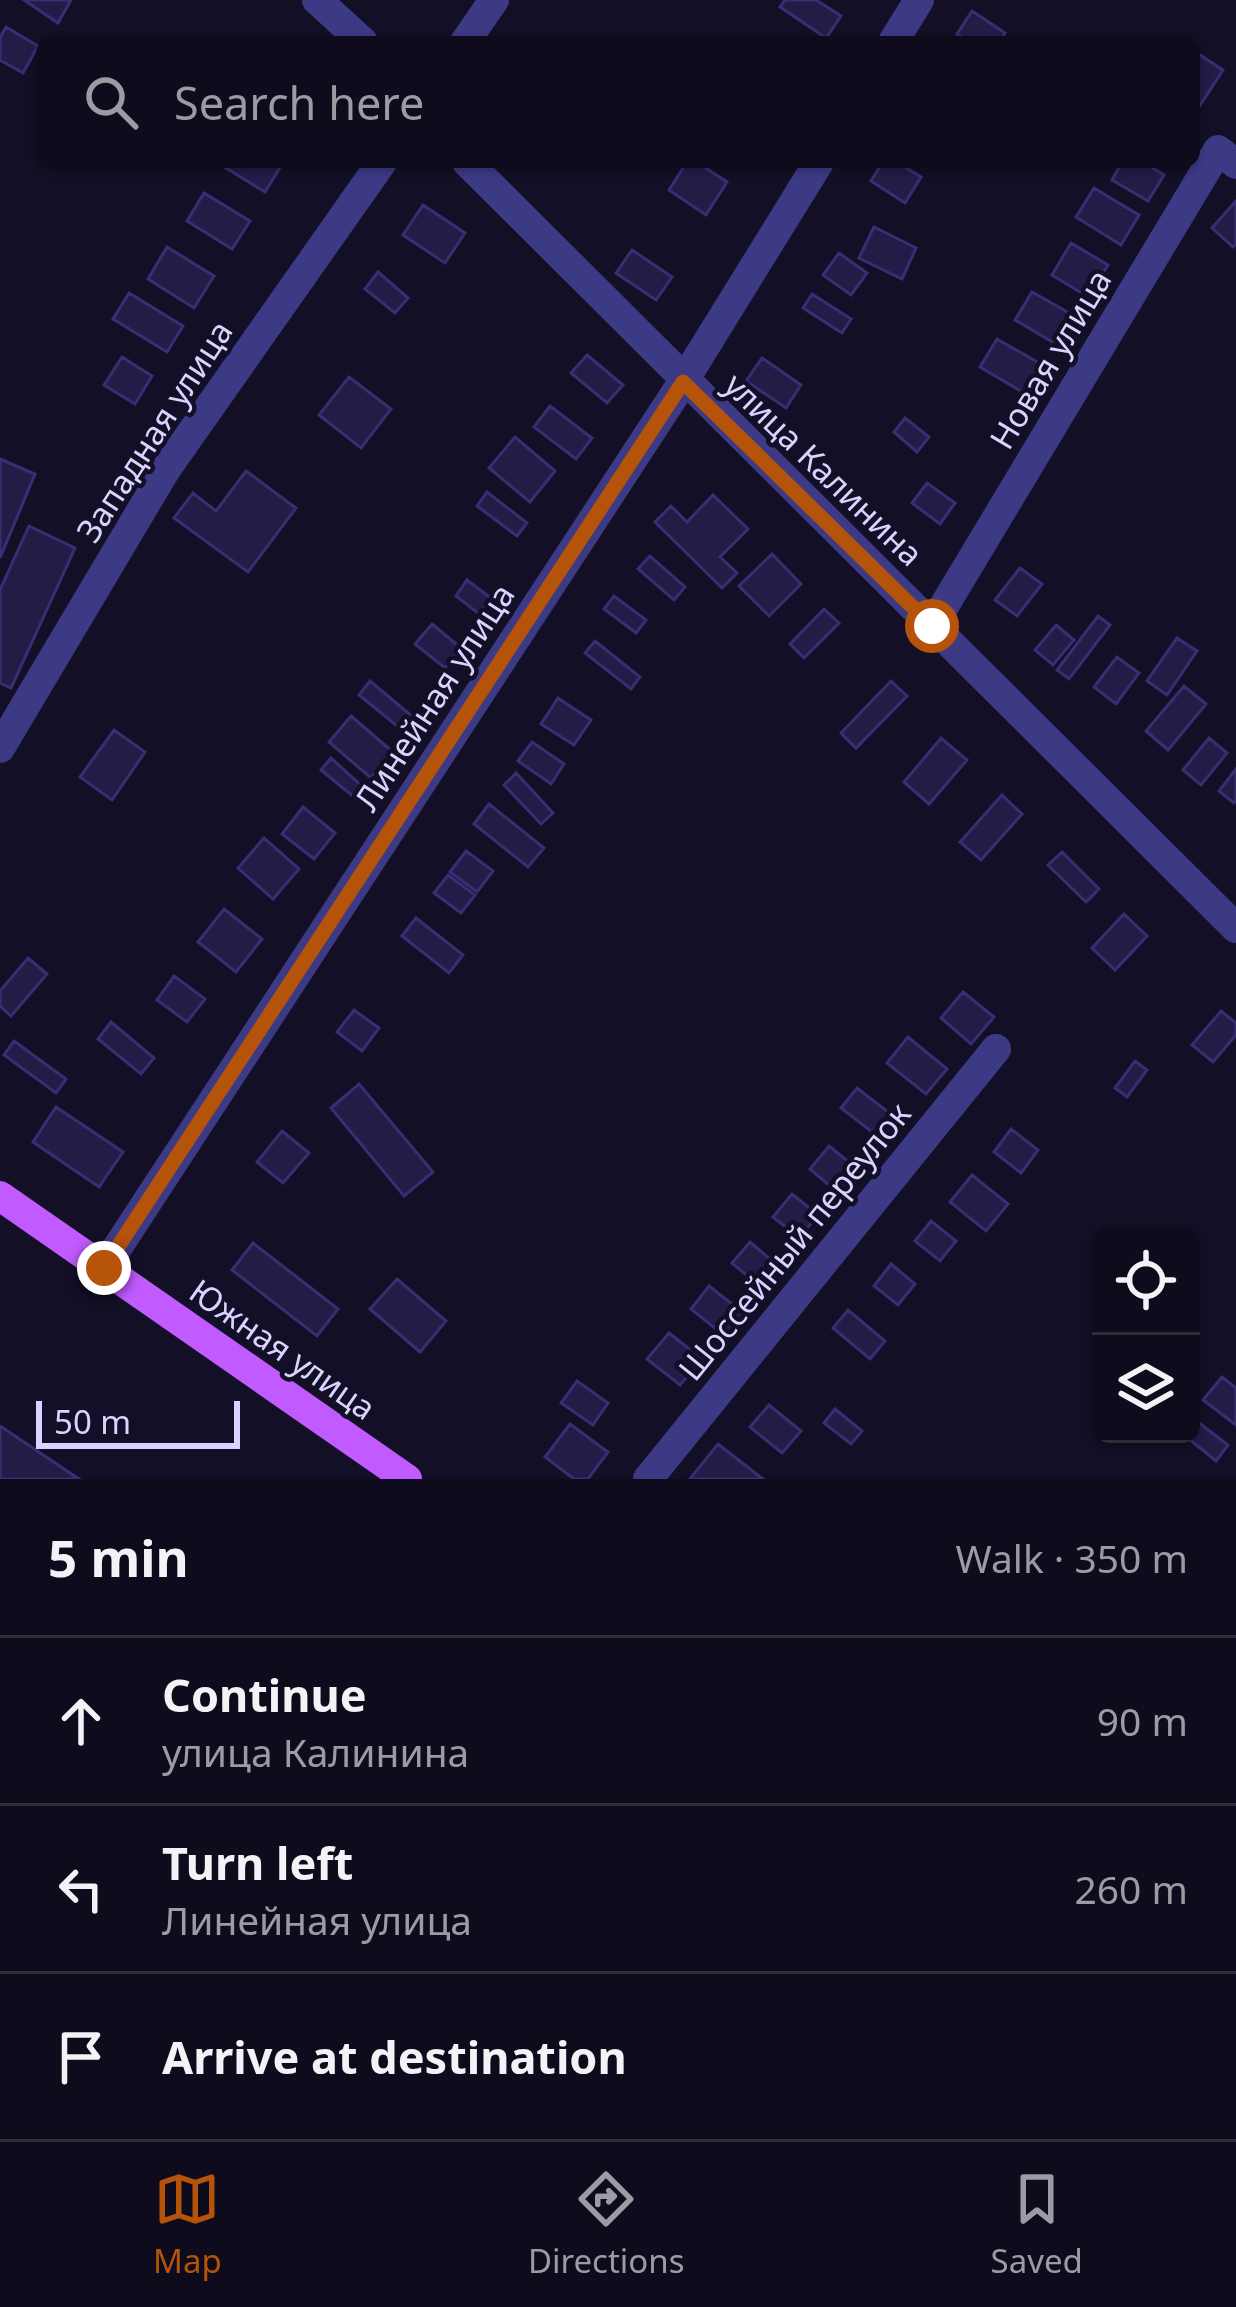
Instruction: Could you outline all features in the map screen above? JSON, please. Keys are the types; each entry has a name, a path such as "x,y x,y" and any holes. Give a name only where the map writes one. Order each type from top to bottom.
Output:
{"main road":[{"name":"Южная улица","path":"0,1196 407,1479"}],"street":[{"path":"317,0 356,36"},
{"path":"469,36 494,0"},
{"path":"897,36 919,0"},
{"name":"Новая улица","path":"932,626 1218,150 1236,164"},
{"name":"Западная улица","path":"0,748 166,470 378,168"},
{"name":"улица Калинина","path":"472,168 1236,928"},
{"name":"Линейная улица","path":"104,1268 683,382 815,168"},
{"name":"Шоссейный переулок","path":"648,1479 996,1049"}],"building":[{"path":"24,0 71,0 58,23"},
{"path":"785,0 816,0 841,16 823,36 780,7"},
{"path":"972,11 1005,33 1003,36 957,34"},
{"path":"6,27 36,45 23,73 0,60 0,38"},
{"path":"1200,55 1223,70 1200,105"},
{"path":"226,168 280,168 265,192"},
{"path":"683,168 706,168 727,182 706,215 669,190"},
{"path":"879,168 907,168 921,177 905,203 871,181"},
{"path":"1119,168 1153,168 1164,175 1148,201 1112,180"},
{"path":"1094,188 1139,215 1121,245 1076,217"},
{"path":"204,193 250,221 232,249 187,221"},
{"path":"1236,201 1236,244 1233,247 1212,228"},
{"path":"423,205 465,233 445,263 403,235"},
{"path":"874,227 916,248 902,279 859,258"},
{"path":"1071,243 1108,265 1088,297 1052,275"},
{"path":"167,247 214,276 194,308 148,279"},
{"path":"632,250 672,277 656,300 616,273"},
{"path":"839,253 867,273 851,295 823,275"},
{"path":"378,272 408,298 395,313 365,289"},
{"path":"1032,292 1071,314 1054,343 1015,320"},
{"path":"129,293 183,326 167,352 113,319"},
{"path":"812,294 851,319 842,333 803,308"},
{"path":"997,339 1041,364 1024,393 980,367"},
{"path":"587,355 623,385 607,403 571,373"},
{"path":"122,357 152,376 135,404 104,385"},
{"path":"762,358 801,385 786,408 746,381"},
{"path":"349,377 391,409 361,448 319,415"},
{"path":"550,406 592,438 576,459 534,427"},
{"path":"905,418 929,437 917,452 894,432"},
{"path":"515,437 555,471 530,502 489,468"},
{"path":"0,459 35,474 0,558"},
{"path":"246,471 296,508 248,572 174,518 193,493 216,511"},
{"path":"927,483 955,503 940,524 912,503"},
{"path":"487,492 527,523 517,536 477,506"},
{"path":"713,495 748,529 720,557 737,573 722,588 655,522 671,506 687,522"},
{"path":"29,526 75,548 11,688 0,683 0,590"},
{"path":"772,554 801,584 769,616 739,586"},
{"path":"650,556 685,587 674,600 638,569"},
{"path":"1020,568 1042,584 1017,616 995,600"},
{"path":"467,580 491,598 479,614 456,596"},
{"path":"614,596 646,620 636,633 604,609"},
{"path":"824,609 839,623 804,658 790,644"},
{"path":"1098,616 1110,625 1069,679 1057,670"},
{"path":"432,624 461,648 445,668 415,644"},
{"path":"1056,625 1074,640 1053,665 1035,650"},
{"path":"1177,638 1197,651 1167,695 1147,681"},
{"path":"595,641 640,677 631,689 585,653"},
{"path":"1117,657 1139,673 1116,704 1094,687"},
{"path":"370,681 419,722 408,735 359,695"},
{"path":"891,681 907,696 856,748 841,733"},
{"path":"1184,686 1206,704 1168,750 1146,731"},
{"path":"558,698 591,720 574,745 541,724"},
{"path":"351,716 393,752 371,778 329,742"},
{"path":"114,730 145,752 112,800 80,777"},
{"path":"941,738 967,760 929,804 904,782"},
{"path":"1209,738 1227,753 1201,785 1183,770"},
{"path":"532,742 564,764 551,784 518,761"},
{"path":"331,758 364,788 355,798 321,770"},
{"path":"1236,769 1236,801 1234,803 1219,791"},
{"path":"516,773 553,813 541,824 504,785"},
{"path":"1002,795 1022,814 981,860 960,842"},
{"path":"489,804 544,848 528,867 474,824"},
{"path":"303,807 335,833 314,859 282,834"},
{"path":"264,838 299,869 273,899 238,868"},
{"path":"466,851 493,871 477,892 450,872"},
{"path":"1062,852 1099,889 1086,902 1048,865"},
{"path":"448,875 475,895 461,913 434,893"},
{"path":"224,909 262,939 236,972 198,942"},
{"path":"1124,914 1147,936 1115,970 1092,948"},
{"path":"416,918 463,955 449,973 402,936"},
{"path":"28,958 47,974 11,1016 0,1006 0,991"},
{"path":"174,976 205,999 187,1022 157,1000"},
{"path":"963,992 994,1017 971,1044 941,1018"},
{"path":"354,1010 379,1028 362,1051 337,1032"},
{"path":"1221,1011 1236,1023 1236,1035 1213,1062 1192,1045"},
{"path":"111,1022 154,1058 141,1074 98,1039"},
{"path":"908,1037 947,1069 926,1094 887,1063"},
{"path":"14,1041 66,1079 56,1093 4,1055"},
{"path":"1135,1061 1147,1070 1127,1097 1115,1088"},
{"path":"359,1084 433,1172 404,1196 331,1108"},
{"path":"857,1088 901,1122 885,1142 841,1108"},
{"path":"56,1107 123,1152 99,1187 33,1142"},
{"path":"1011,1129 1038,1150 1021,1173 994,1152"},
{"path":"282,1131 309,1153 283,1183 257,1162"},
{"path":"829,1146 862,1173 843,1197 810,1169"},
{"path":"972,1175 1008,1204 986,1231 950,1202"},
{"path":"792,1194 818,1215 799,1238 773,1217"},
{"path":"931,1221 956,1241 940,1261 915,1241"},
{"path":"750,1242 777,1265 759,1286 732,1263"},
{"path":"253,1243 338,1309 317,1336 232,1270"},
{"path":"891,1264 915,1284 898,1305 874,1286"},
{"path":"397,1279 446,1321 420,1352 370,1309"},
{"path":"709,1286 746,1315 727,1338 691,1309"},
{"path":"848,1310 885,1341 870,1359 833,1328"},
{"path":"669,1333 702,1359 680,1385 647,1359"},
{"path":"1222,1377 1236,1388 1236,1425 1203,1400"},
{"path":"577,1381 608,1403 593,1425 561,1403"},
{"path":"769,1405 801,1431 782,1453 750,1427"},
{"path":"835,1409 862,1431 851,1444 824,1423"},
{"path":"570,1424 608,1452 588,1479 574,1479 545,1457"},
{"path":"1200,1424 1228,1445 1216,1461 1194,1443 1200,1443"},
{"path":"0,1426 79,1479 0,1479"},
{"path":"718,1444 763,1479 690,1479"}],"route":[{"path":"104,1268 683,382 932,626"}]}
